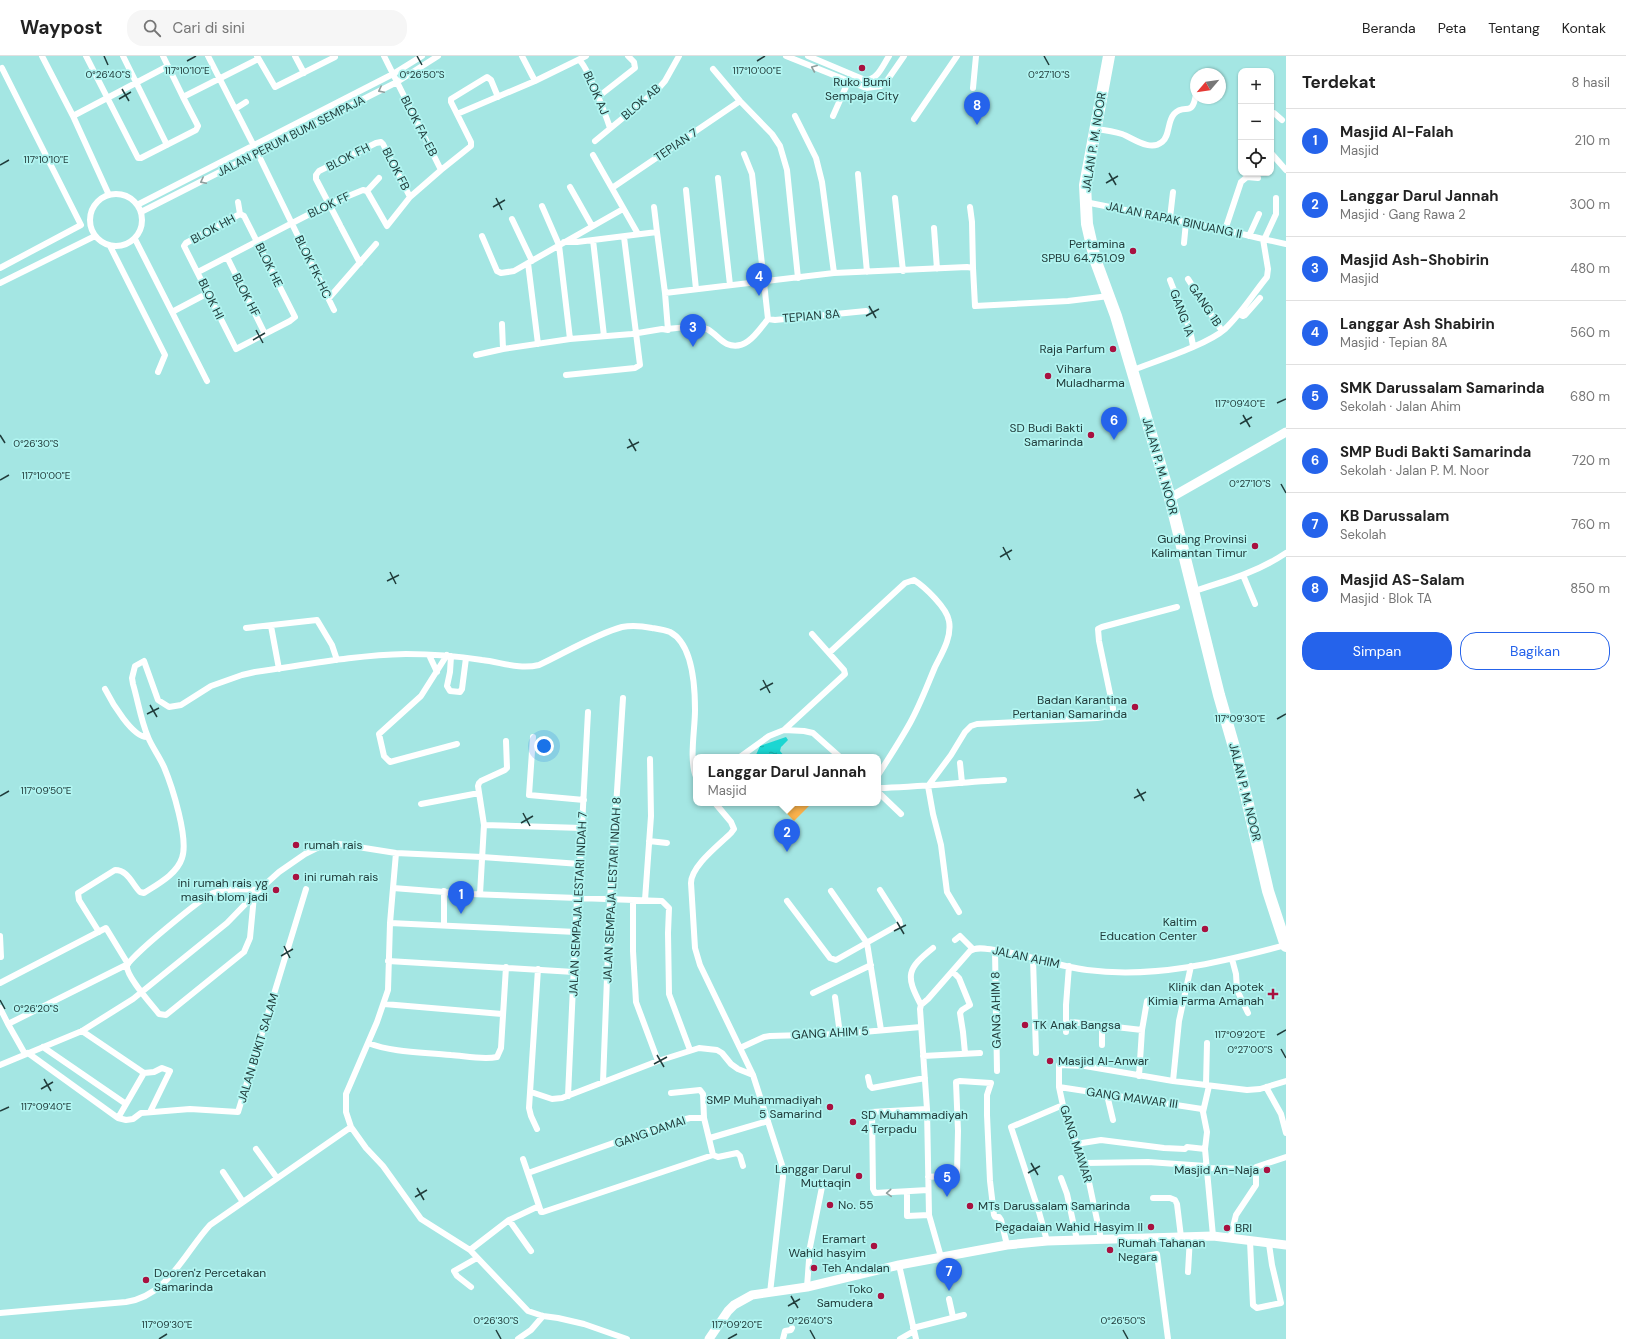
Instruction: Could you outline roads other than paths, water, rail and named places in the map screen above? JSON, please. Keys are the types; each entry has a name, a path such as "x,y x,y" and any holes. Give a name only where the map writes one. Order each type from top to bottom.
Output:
{"highway":[{"name":"JALAN P. M. NOOR","path":"1109,56 1085,184 1085,202 1090,241 1133,370 1170,498 1243,782 1268,891 1286,945"}],"street":[{"path":"42,56 73,116 109,195"},
{"path":"86,56 138,158 141,158 167,145 192,132 198,127 163,56"},
{"path":"123,56 167,145"},
{"name":"BLOK FK-HC","path":"208,56 258,154 334,310"},
{"path":"295,56 304,73"},
{"path":"183,97 257,58 275,88 336,56"},
{"name":"BLOK FA-EB","path":"384,56 441,170"},
{"name":"JALAN PERUM BUMI SEMPAJA","path":"137,205 393,74 422,56"},
{"name":"JALAN PERUM BUMI SEMPAJA","path":"141,212 258,154 397,82 438,56"},
{"path":"522,56 535,81"},
{"path":"457,114 535,81 576,59 586,56"},
{"path":"598,97 635,68 634,62 628,56"},
{"name":"BLOK AB","path":"595,141 661,85 679,56"},
{"path":"786,56 866,88 881,86 886,82 904,56"},
{"path":"808,56 865,80 875,78 889,56"},
{"path":"914,118 956,56"},
{"path":"973,88 976,56"},
{"name":"BLOK AJ","path":"576,59 583,65 610,128"},
{"path":"73,116 137,84 168,66"},
{"path":"0,268 81,224 2,68"},
{"path":"713,69 740,101 772,134 780,146 787,170 798,278"},
{"path":"379,178 367,191 387,226 410,197 471,146 471,142 451,99 487,77 498,97"},
{"path":"833,116 848,82"},
{"name":"TEPIAN 7","path":"612,188 740,101"},
{"path":"235,109 246,102"},
{"path":"1095,129 1122,134 1149,145 1157,144 1163,142 1171,118 1174,114 1183,109 1191,108 1194,104"},
{"path":"1274,113 1282,120"},
{"path":"795,116 818,164 824,195 834,273"},
{"name":"BLOK FH","path":"329,204 316,178 318,171 376,143 381,143"},
{"name":"BLOK FB","path":"381,143 410,197"},
{"name":"TEPIAN 8A","path":"744,154 752,174 768,319 775,320 866,311"},
{"path":"593,155 638,234"},
{"path":"1274,156 1286,170"},
{"path":"858,174 867,272"},
{"path":"1225,230 1243,176"},
{"path":"1241,182 1247,176 1258,178"},
{"path":"718,178 730,285"},
{"path":"570,187 592,226"},
{"name":"BLOK FF","path":"198,272 329,204 363,190 367,191"},
{"path":"686,190 696,289"},
{"path":"1170,218 1173,192"},
{"path":"110,246 123,245 135,239 142,226 141,212 137,205 131,199 122,195 109,195 98,202 90,218 91,227 95,236 110,246 165,355 158,372"},
{"path":"895,198 903,271"},
{"path":"1133,370 1215,336 1239,314 1268,273 1268,240 1276,214 1276,198"},
{"name":"BLOK HE","path":"238,202 242,215 294,314 294,319 265,334"},
{"name":"JALAN RAPAK BINUANG II","path":"1085,202 1170,218 1286,244"},
{"path":"329,204 360,263"},
{"path":"542,206 561,243 570,339"},
{"path":"654,207 668,329"},
{"path":"970,207 972,222 975,306 1068,301 1109,296"},
{"path":"482,236 497,271 501,273 514,271 623,209"},
{"path":"1249,236 1259,214"},
{"name":"BLOK HH","path":"185,248 184,245 186,243 242,215"},
{"path":"512,219 530,262 538,344"},
{"path":"1184,243 1186,222"},
{"path":"934,228 937,269"},
{"path":"561,243 624,237 657,232"},
{"path":"0,283 95,236"},
{"path":"566,375 638,367 640,362 624,237"},
{"path":"135,239 207,381"},
{"path":"593,240 604,336"},
{"path":"328,298 376,244"},
{"name":"BLOK HI","path":"185,248 234,347 238,349 265,334"},
{"name":"BLOK HF","path":"226,257 265,334"},
{"path":"665,293 834,273 973,268"},
{"name":"GANG 1B","path":"1188,279 1222,331"},
{"name":"GANG 1A","path":"1170,280 1178,302 1190,325 1194,346"},
{"path":"172,312 208,293"},
{"path":"1239,314 1243,316 1245,315 1260,298"},
{"path":"476,355 503,349 570,339 662,329 668,330 701,327 707,329 727,344 739,345 749,341 768,319"},
{"path":"502,324 503,349"},
{"path":"1170,498 1286,432"},
{"path":"1194,591 1243,575 1276,560 1286,553"},
{"path":"1243,575 1255,604"},
{"path":"829,653 910,580 918,582 931,595 945,611 949,620 947,641 924,694 910,722 881,770"},
{"path":"958,912 947,892 941,845 928,786 951,755 965,732 971,726 977,724 1111,716 1113,713 1113,708 1099,641 1098,629 1177,607"},
{"path":"246,628 271,626 285,622 318,620 332,646 337,660"},
{"path":"271,626 279,669"},
{"path":"99,932 79,900 78,893 110,871 121,870 125,872 136,888 142,893 171,874 182,860 184,844 182,828 164,768 148,737 132,678 135,666 144,661 158,700 169,707 181,705 211,686 234,677 337,660 405,654 449,656 518,667 531,667 539,665 622,627 645,627 670,632 677,637 682,643 689,660 693,673 695,712 693,754"},
{"path":"744,754 769,736 784,730 845,674 844,670 812,634"},
{"path":"429,655 437,672"},
{"path":"449,656 450,672 447,686 450,692 456,693 460,692 462,689 466,658"},
{"path":"449,656 421,696 379,734 384,756 387,760 394,761 457,744"},
{"path":"105,689 116,708 132,729 141,736 148,737"},
{"name":"JALAN SEMPAJA LESTARI INDAH 8","path":"603,1082 610,900 623,698"},
{"name":"JALAN SEMPAJA LESTARI INDAH 7","path":"568,1096 577,899 588,712"},
{"path":"784,730 813,733 837,754"},
{"path":"533,737 529,795 584,800"},
{"path":"480,894 484,825 479,783 507,768 506,741"},
{"path":"645,900 651,816 650,760"},
{"path":"960,763 962,782"},
{"path":"881,788 1004,780"},
{"path":"421,804 479,793"},
{"path":"881,795 901,814"},
{"path":"718,806 731,822 734,829 692,874 691,882 695,948 700,965 753,1075 782,1165 783,1177 770,1293"},
{"path":"484,825 582,828"},
{"path":"649,842 667,843"},
{"path":"0,1065 82,1031 101,1020 142,992 227,923 259,890 288,865 321,846 334,843 349,844 396,853 580,864"},
{"path":"396,853 390,923 388,990 384,1004 346,1094 346,1112 351,1127 366,1148 383,1166 421,1219 470,1250 522,1306 532,1313 584,1324 624,1338"},
{"path":"393,888 577,899 662,901 669,908 668,933 670,994 690,1050"},
{"name":"JALAN BUKIT SALAM","path":"118,1118 122,1120 132,1119 141,1113 190,1109 238,1112 306,889"},
{"path":"8,1024 128,964 143,948 210,894 227,890 259,890"},
{"path":"787,901 832,959 837,959 898,925 900,922 880,890"},
{"path":"444,891 444,926"},
{"path":"831,891 867,943 881,1030"},
{"path":"0,983 106,928 128,964 128,972 159,1014 165,1016 246,950 250,938 254,896"},
{"path":"633,900 633,951 636,1002 658,1061"},
{"path":"390,923 576,932"},
{"path":"0,936 1,957"},
{"path":"921,1005 973,949 960,936 955,940"},
{"name":"JALAN AHIM","path":"973,949 995,950 1087,970 1127,972 1191,966 1232,959 1286,945"},
{"path":"933,948 918,960 913,968 911,984 921,1005 921,1027 927,1109 929,1215 941,1257"},
{"name":"GANG AHIM 8","path":"995,950 997,1071"},
{"path":"1033,959 1036,1053"},
{"path":"1232,959 1236,974 1236,990 1248,1013"},
{"path":"388,962 506,967 574,972"},
{"path":"813,993 870,965"},
{"path":"1066,1032 1066,1005 1069,966"},
{"path":"1173,1081 1179,1021 1191,966"},
{"path":"368,1043 408,1052 498,1056 500,1052 506,967"},
{"path":"537,1129 529,1111 538,970"},
{"path":"953,972 959,978 970,1005 960,1013 965,1053"},
{"path":"836,997 840,1034"},
{"path":"1139,1076 1142,1030 1147,1001"},
{"path":"384,1004 502,1014"},
{"path":"0,1008 26,1054 118,1118 144,1073"},
{"path":"1072,1022 1142,1030"},
{"path":"1102,1025 1102,1045"},
{"name":"GANG AHIM 5","path":"740,1048 764,1037 770,1036 840,1034 921,1027"},
{"path":"82,1031 144,1073 154,1072 162,1068 170,1071 150,1112"},
{"path":"1207,1043 1207,1085 1203,1112 1207,1132 1205,1149 1213,1236"},
{"path":"43,1047 126,1104"},
{"path":"531,1092 552,1099 568,1096 658,1061 699,1048 717,1050 738,1069 753,1075"},
{"path":"923,1056 980,1053"},
{"name":"GANG MAWAR","path":"1101,1239 1085,1162 1076,1144 1065,1115 1059,1087 1058,1066 1060,1064 1085,1066 1139,1076 1247,1090 1266,1087 1286,1081"},
{"path":"868,1077 872,1088 925,1078"},
{"path":"928,1177 953,1175 957,1173 958,1131 956,1082 991,1083 988,1095 987,1115 990,1180 994,1215 995,1217 999,1217 1001,1220 1007,1245"},
{"name":"GANG MAWAR III","path":"1059,1087 1202,1109 1203,1112"},
{"path":"1266,1087 1281,1114 1286,1133"},
{"path":"671,1093 700,1090 702,1094 704,1118 713,1155"},
{"path":"1107,1094 1113,1120"},
{"path":"1047,1241 1011,1128 1063,1106"},
{"path":"927,1109 872,1112 873,1189 875,1193 928,1190"},
{"name":"GANG DAMAI","path":"528,1173 673,1122 690,1118 704,1118"},
{"path":"710,1138 768,1121"},
{"path":"0,1313 126,1302 142,1298 158,1287 176,1270 210,1225 351,1127"},
{"path":"1076,1144 1101,1140 1164,1148 1185,1149 1187,1146 1205,1149"},
{"path":"256,1149 277,1178"},
{"path":"523,1159 541,1212 713,1155 718,1157 737,1153 740,1156 743,1166"},
{"path":"1085,1162 1148,1162 1255,1169 1259,1165 1286,1157"},
{"path":"1230,1239 1236,1215 1256,1185 1255,1169"},
{"path":"223,1172 243,1202"},
{"path":"1062,1178 1077,1240"},
{"path":"807,1287 810,1247 822,1187"},
{"path":"907,1192 907,1216 929,1215"},
{"path":"1153,1198 1175,1200 1177,1204 1185,1237 1188,1272"},
{"path":"470,1250 509,1220 539,1206"},
{"path":"509,1220 531,1251"},
{"path":"710,1339 734,1305 752,1295 807,1287 899,1265 1007,1245 1047,1241 1213,1236 1286,1245"},
{"path":"1250,1241 1253,1305 1257,1308 1281,1303 1272,1265 1269,1244"},
{"path":"1140,1257 1157,1254 1168,1339"},
{"path":"471,1287 457,1276 454,1271 477,1258"},
{"path":"899,1265 916,1339"},
{"path":"950,1299 954,1317"},
{"path":"900,1339 914,1330 964,1315"},
{"path":"518,1339 531,1330 543,1316"},
{"path":"783,1339 785,1331 791,1330 792,1328"}],"water":[{"path":"786,737 788,740 781,747 780,751 782,754 756,754 760,746"}],"place":[{"name":"Ruko Bumi Sempaja City","path":"862,68"},
{"name":"Masjid AS-Salam","path":"977,125"},
{"name":"Pertamina SPBU 64.751.09","path":"1133,251"},
{"name":"Langgar Ash Shabirin","path":"759,296"},
{"name":"Masjid Ash-Shobirin","path":"693,347"},
{"name":"Raja Parfum","path":"1113,349"},
{"name":"Vihara Muladharma","path":"1048,376"},
{"name":"SD Budi Bakti Samarinda","path":"1091,435"},
{"name":"SMP Budi Bakti Samarinda","path":"1114,440"},
{"name":"Gudang Provinsi Kalimantan Timur","path":"1255,546"},
{"name":"Badan Karantina Pertanian Samarinda","path":"1135,707"},
{"name":"rumah rais","path":"296,845"},
{"name":"Langgar Darul Jannah","path":"787,852"},
{"name":"ini rumah rais","path":"296,877"},
{"name":"ini rumah rais yg masih blom jadi","path":"276,890"},
{"name":"Masjid Al-Falah","path":"461,914"},
{"name":"Kaltim Education Center","path":"1205,929"},
{"name":"Klinik dan Apotek Kimia Farma Amanah","path":"1273,994"},
{"name":"TK Anak Bangsa","path":"1025,1025"},
{"name":"Masjid Al-Anwar","path":"1050,1061"},
{"name":"SMP Muhammadiyah 5 Samarind","path":"830,1107"},
{"name":"SD Muhammadiyah 4 Terpadu","path":"853,1122"},
{"name":"Masjid An-Naja","path":"1267,1170"},
{"name":"Langgar Darul Muttaqin","path":"859,1176"},
{"name":"SMK Darussalam Samarinda","path":"947,1197"},
{"name":"No. 55","path":"830,1205"},
{"name":"MTs Darussalam Samarinda","path":"970,1206"},
{"name":"Pegadaian Wahid Hasyim II","path":"1151,1227"},
{"name":"BRI","path":"1227,1228"},
{"name":"Eramart Wahid hasyim","path":"874,1246"},
{"name":"Rumah Tahanan Negara","path":"1110,1250"},
{"name":"Teh Andalan","path":"814,1268"},
{"name":"Dooren'z Percetakan Samarinda","path":"146,1280"},
{"name":"KB Darussalam","path":"949,1291"},
{"name":"Toko Samudera","path":"881,1296"}]}
